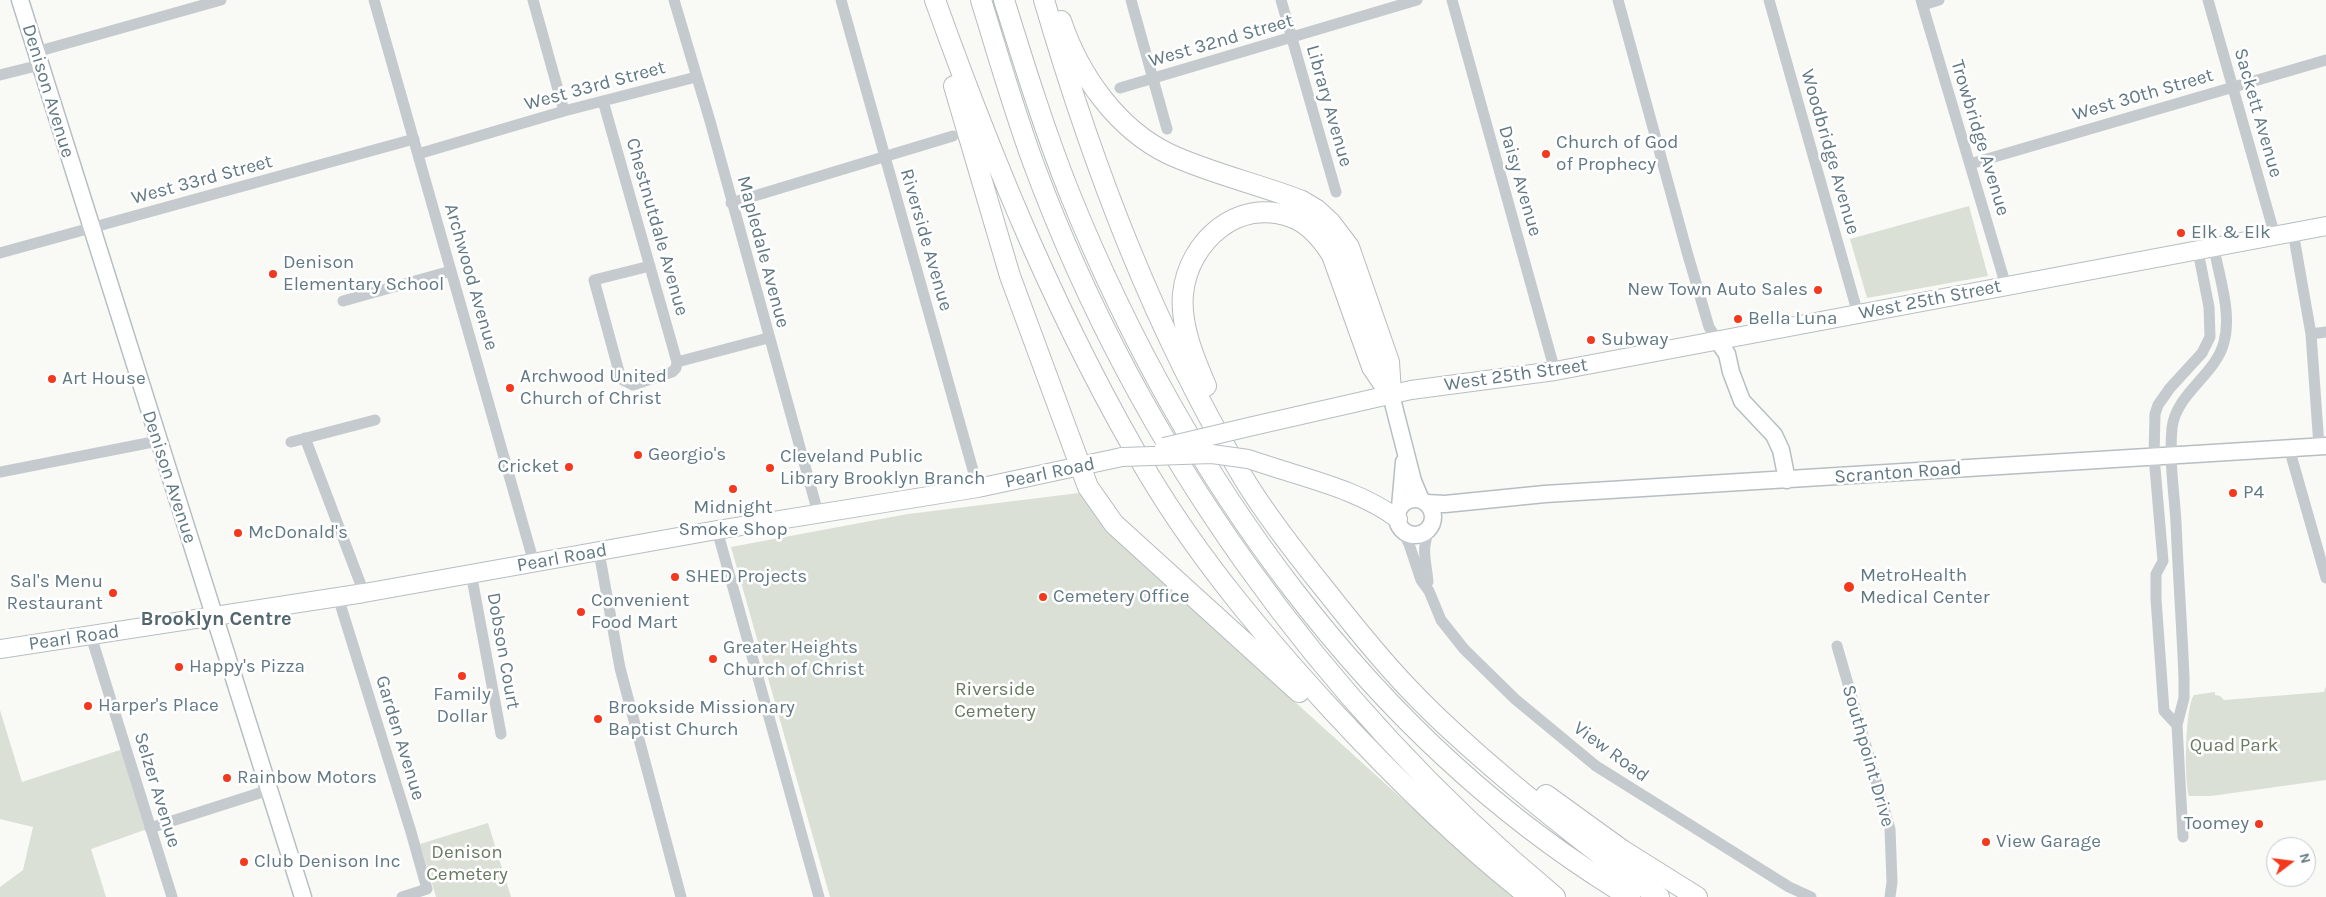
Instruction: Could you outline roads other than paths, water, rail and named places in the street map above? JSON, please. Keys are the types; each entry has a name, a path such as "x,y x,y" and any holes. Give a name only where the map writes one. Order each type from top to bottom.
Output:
{"highway":[{"path":"930,0 1010,276 1078,466 1088,487 1114,524 1530,897"},
{"path":"935,0 988,143 1053,294 1088,365 1149,474 1198,550 1238,603 1282,656 1387,770"},
{"path":"981,0 1035,166 1074,260 1114,345 1154,420 1195,489 1242,560 1290,624 1357,705 1428,782 1486,838 1555,897"},
{"path":"1004,0 1055,155 1093,248 1118,301 1168,399 1222,488 1266,553 1341,649 1396,708 1448,759 1505,808 1571,859 1630,897"},
{"path":"1044,0 1087,140 1113,210 1155,309 1201,403 1245,480 1290,544 1345,615 1409,689 1476,753 1589,846 1659,897"},
{"path":"1054,0 1062,24 1084,70 1103,99 1133,130 1168,153 1191,163 1302,202 1317,210 1330,222 1349,247 1357,266 1389,362 1391,395"},
{"path":"1290,544 1236,452 1201,375 1187,335 1182,295 1187,271 1196,252 1208,237 1222,225 1240,217 1258,213 1276,212 1292,217 1310,228 1322,240 1332,255 1372,367 1391,395"},
{"path":"1345,615 1430,698 1496,755 1556,803 1622,850 1697,897"}],"main road":[{"name":"West 25th Street","path":"1114,459 1413,390 1555,371 2326,226"},
{"path":"1114,459 1192,454 1221,455 1248,459 1340,488 1381,507 1400,519"},
{"name":"Pearl Road","path":"0,649 364,593 717,530 978,488 1114,459"}],"street":[{"name":"Denison Avenue","path":"20,0 90,228 303,897"},
{"path":"0,75 38,58 221,0"},
{"name":"Archwood Avenue","path":"374,0 534,563"},
{"path":"533,0 564,111"},
{"name":"Mapledale Avenue","path":"674,0 710,121 768,338 818,513"},
{"name":"Riverside Avenue","path":"841,0 978,488"},
{"path":"1131,0 1167,129"},
{"name":"Library Avenue","path":"1281,0 1336,192"},
{"name":"West 32nd Street","path":"1120,88 1292,39 1417,0"},
{"name":"Daisy Avenue","path":"1452,0 1555,371"},
{"path":"1618,0 1709,327 1727,354 1731,372 1742,401 1774,435 1780,450 1787,480"},
{"name":"Woodbridge Avenue","path":"1769,0 1858,314"},
{"path":"1922,2 1939,0"},
{"name":"Sackett Avenue","path":"2208,0 2275,236"},
{"name":"Trowbridge Avenue","path":"1922,2 2006,286"},
{"name":"West 30th Street","path":"1970,164 2326,60"},
{"name":"West 33rd Street","path":"418,154 564,111 696,77"},
{"name":"Chestnutdale Avenue","path":"603,101 677,362"},
{"path":"731,203 953,136"},
{"name":"West 33rd Street","path":"0,253 414,139"},
{"path":"2293,232 2311,334 2322,446"},
{"path":"2182,837 2177,725 2184,693 2176,523 2162,456 2153,431 2158,405 2170,388 2202,353 2210,337 2211,326 2206,250"},
{"path":"2177,725 2164,711 2156,599 2156,574 2163,561 2160,524 2162,456 2176,413 2218,357 2225,341 2224,305 2206,250"},
{"path":"650,266 594,280 621,379 634,385 672,372 676,368 677,362 768,338"},
{"path":"343,301 450,271"},
{"path":"2211,326 2226,327"},
{"path":"2311,334 2326,332"},
{"path":"1391,395 1406,452 1413,481 1424,502 1433,513 1430,527 1419,535 1407,533 1400,519 1406,452"},
{"path":"291,442 375,420"},
{"path":"305,438 364,593"},
{"path":"0,472 158,441"},
{"name":"Scranton Road","path":"1424,502 1470,501 1545,494 2322,446"},
{"path":"2289,448 2326,578"},
{"path":"1400,519 1409,500 1424,502"},
{"name":"Scranton Road","path":"1430,527 1448,512 1470,501"},
{"name":"View Road","path":"1400,519 1421,580 1429,591"},
{"path":"2160,524 2176,523"},
{"name":"View Road","path":"1430,527 1424,545 1423,556 1429,591 1441,620 1464,649 1515,699 1596,766 1789,887 1812,897"},
{"path":"717,530 819,897"},
{"path":"599,552 620,668 681,897"},
{"path":"2163,561 2177,560"},
{"name":"Dobson Court","path":"471,574 501,734"},
{"name":"Garden Avenue","path":"338,597 427,889 402,897"},
{"name":"Selzer Avenue","path":"91,636 172,897"},
{"name":"Southpoint Drive","path":"1837,646 1890,829 1892,882 1890,897"},
{"path":"150,828 269,790"}],"place":[{"name":"Church of God of Prophecy","path":"1546,154"},
{"name":"Elk & Elk","path":"2181,233"},
{"name":"Denison Elementary School","path":"273,274"},
{"name":"New Town Auto Sales","path":"1818,290"},
{"name":"Bella Luna","path":"1738,319"},
{"name":"Subway","path":"1591,340"},
{"name":"Art House","path":"52,379"},
{"name":"Archwood United Church of Christ","path":"510,388"},
{"name":"Georgio's","path":"638,455"},
{"name":"Cricket","path":"569,467"},
{"name":"Cleveland Public Library Brooklyn Branch","path":"770,468"},
{"name":"Midnight Smoke Shop","path":"733,489"},
{"name":"P4","path":"2233,493"},
{"name":"McDonald's","path":"238,533"},
{"name":"SHED Projects","path":"675,577"},
{"name":"MetroHealth Medical Center","path":"1849,587"},
{"name":"Sal's Menu Restaurant","path":"113,593"},
{"name":"Cemetery Office","path":"1043,597"},
{"name":"Convenient Food Mart","path":"581,612"},
{"name":"Greater Heights Church of Christ","path":"713,659"},
{"name":"Happy's Pizza","path":"179,667"},
{"name":"Family Dollar","path":"462,676"},
{"name":"Harper's Place","path":"88,706"},
{"name":"Brookside Missionary Baptist Church","path":"598,719"},
{"name":"Rainbow Motors","path":"227,778"},
{"name":"Toomey","path":"2259,824"},
{"name":"View Garage","path":"1986,842"},
{"name":"Club Denison Inc","path":"244,862"}],"district":[{"name":"Brooklyn Centre","path":"216,619"}],"park label":[{"name":"Riverside Cemetery","path":"995,701"},
{"name":"Quad Park","path":"2234,746"},
{"name":"Denison Cemetery","path":"467,864"}]}
